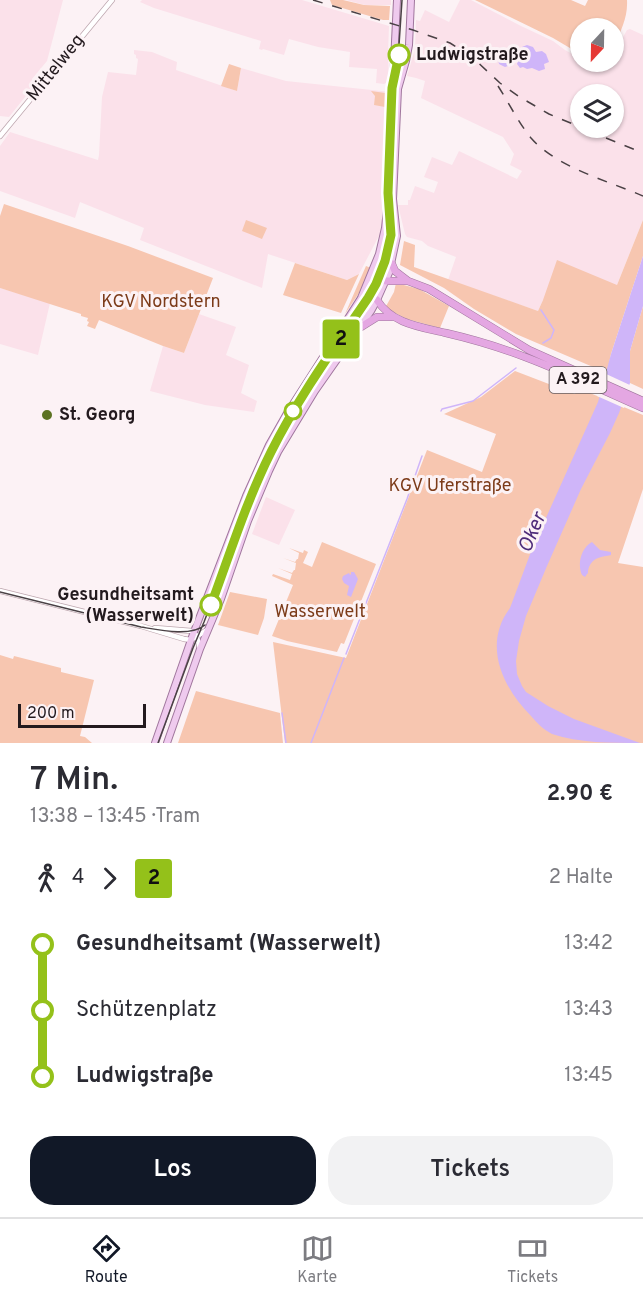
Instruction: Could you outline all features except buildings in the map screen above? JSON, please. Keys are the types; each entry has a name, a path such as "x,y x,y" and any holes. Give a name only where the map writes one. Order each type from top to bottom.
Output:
{"highway":[{"path":"392,264 399,274 408,280"},
{"path":"386,281 408,280"},
{"name":"A 392","path":"408,280 429,289 541,356 643,400"},
{"path":"378,300 382,308 394,317"},
{"path":"361,327 377,317 394,317"},
{"name":"A 392","path":"394,317 406,323 513,352 643,408"}],"main road":[{"path":"155,743 246,496 269,446 295,400 361,298 373,271 382,240 387,209 398,0 411,1 409,45 398,89 393,199 397,236 392,264 378,300 315,392 278,452 252,510 166,743"},
{"path":"373,271 378,300"},
{"path":"365,290 386,281"},
{"path":"361,298 366,297 370,300 371,310"}],"street":[{"name":"Mittelweg","path":"0,136 111,0"},
{"path":"0,591 141,626 194,636 209,628"},
{"path":"168,631 190,630 200,649"}],"shaded area":[{"path":"0,0 63,0 47,61 32,79 33,87 9,117 0,116"},
{"path":"142,0 302,0 389,26 389,81 384,84 376,83 377,69 349,67 350,52 289,39 284,55 262,50 259,49 261,41 154,8 140,2"},
{"path":"346,0 391,0 391,5 365,5"},
{"path":"460,0 471,0 553,41 570,53 570,72 624,72 624,35 630,29 643,35 643,220 617,285 543,300 538,311 448,280 456,257 428,246 422,241 407,237 398,205 408,205 415,186 434,193 438,182 424,177 432,157 452,165 459,151 517,179 522,171 510,165 514,154 503,137 421,98 425,81 407,76 415,49 416,20 420,21 425,10 449,22"},
{"path":"527,45 533,47 536,52 542,51 546,54 549,62 544,64 545,69 539,71 532,68 520,68 517,64 516,55 526,56 522,47"},
{"path":"486,48 494,54 501,52 508,55 506,60 511,65 505,67 499,64 495,57 487,58"},
{"path":"134,50 152,52 177,62 176,70 237,91 241,68 286,81 391,92 382,230 359,274 347,280 268,254 262,288 140,240 144,228 80,202 75,218 0,191 0,146 10,132 98,160 102,97 108,72 136,75 138,59"},
{"path":"643,256 643,306 630,351 630,383 619,413 581,489 526,616 516,661 517,674 526,692 574,719 640,743 584,741 552,734 538,724 521,705 512,693 500,665 497,651 498,637 532,549 598,402"},
{"path":"0,288 50,303 38,355 0,344"},
{"path":"199,314 236,327 226,355 249,365 241,393 257,401 254,412 205,405 150,391 163,346 184,353"},
{"path":"266,497 295,510 279,545 252,534"},
{"path":"592,542 600,550 611,552 611,555 593,561 585,577 582,575 580,566 581,557 585,548"},
{"path":"354,572 358,579 351,597 347,595 349,586 342,579"}],"green space":[{"path":"330,0 390,6 389,20 332,5"},
{"path":"475,0 571,0 585,6 588,0 627,0 624,24 624,18 570,18 570,48"},
{"path":"229,64 241,68 237,91 221,86"},
{"path":"371,91 386,94 385,107 374,105 375,96"},
{"name":"KGV Nordstern","path":"4,204 213,278 184,353 99,320 95,329 87,326 88,318 81,314 0,288 0,216"},
{"path":"246,220 267,228 262,239 242,231"},
{"path":"643,220 643,256 607,373 516,334 444,288 400,265 404,241 415,245 414,267 538,311 557,260 617,285"},
{"path":"295,263 347,280 359,274 341,313 283,295"},
{"path":"366,266 371,268 361,290 345,314"},
{"path":"396,283 419,289 449,306 440,328 407,319 385,308"},
{"path":"643,306 643,389 630,383 630,351"},
{"name":"KGV Uferstraße","path":"515,371 575,394 578,388 643,415 643,489 618,563 643,567 643,743 285,743 273,642 346,658 427,450 482,472 496,434 444,414 481,397"},
{"name":"Wasserwelt","path":"322,542 376,564 344,644 341,643 337,652 272,636 293,585 272,576 273,574 290,580 292,574 278,568 292,573 295,570 296,563 283,558 295,562 298,559 299,553 289,548 303,553 304,550 308,552 303,563 312,567"},
{"path":"230,592 267,599 258,635 218,625"},
{"path":"0,655 13,659 14,656 61,668 61,672 94,680 80,736 92,743 0,743"},
{"path":"196,691 280,713 283,743 178,743"}],"pier":[{"path":"604,373 632,386 624,408 597,396"}],"waterway":[{"path":"541,310 554,330 551,338 543,343"},
{"path":"441,411 473,401 516,368"},
{"path":"346,654 422,456"},
{"path":"311,743 344,658"},
{"path":"282,713 286,743"}],"tram line":[{"path":"158,743 245,510 265,464 293,411 368,298 385,261 391,235 388,193 392,88 398,60 402,0"},
{"name":"2","path":"211,605 252,491 272,451 293,411 368,298 385,261 391,235 388,193 393,81 399,55"},
{"path":"0,592 157,630 183,632 199,629 205,625"}],"railway":[{"path":"313,0 450,43 473,58 518,96 570,123"},
{"path":"498,86 526,132 542,148 568,165 643,196"},
{"path":"606,138 643,153"}],"place":[{"name":"Ludwigstraße","path":"399,55"},
{"name":"St. Georg","path":"47,415"},
{"name":"Gesundheitsamt (Wasserwelt)","path":"211,605"}],"water label":[{"name":"Oker","path":"533,533"}]}
